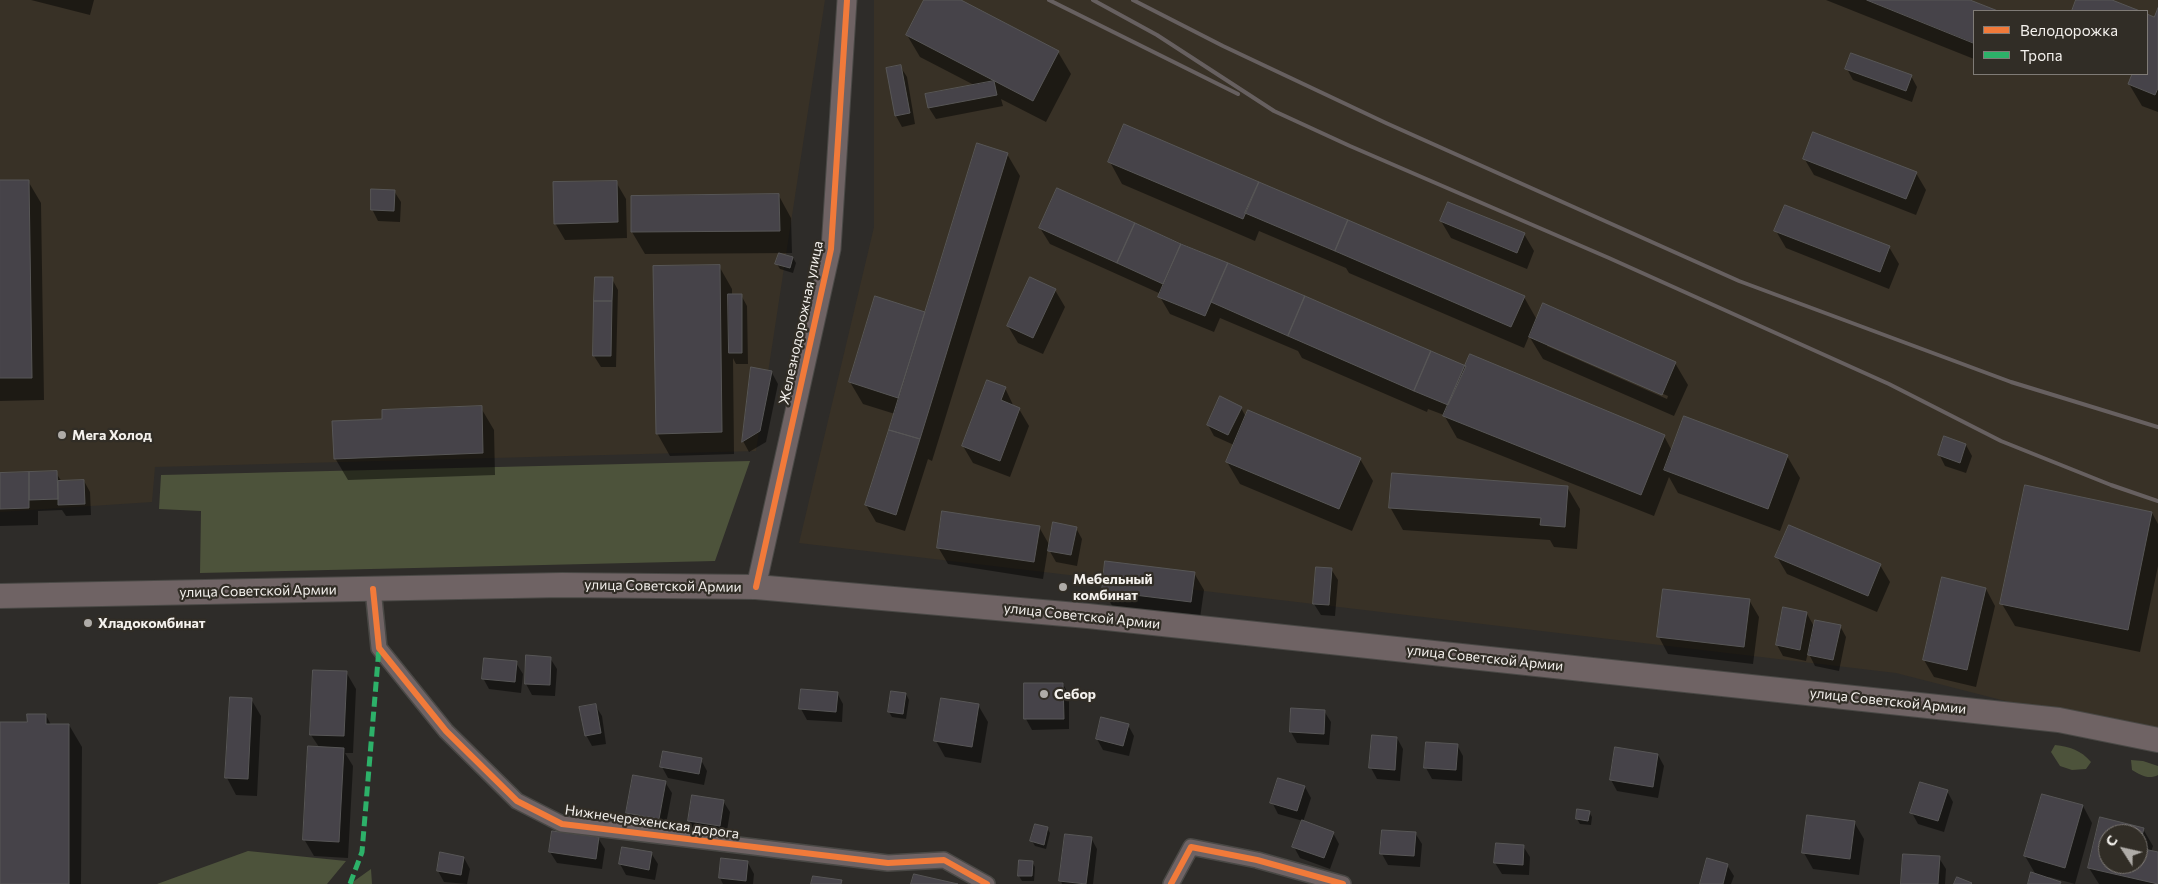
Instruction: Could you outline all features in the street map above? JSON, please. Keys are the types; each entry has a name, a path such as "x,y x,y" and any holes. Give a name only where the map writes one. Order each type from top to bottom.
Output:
{"main road":[{"name":"улица Советской Армии","path":"0,596 562,585 756,587 914,599 1098,617 2059,720 2158,740"}],"street":[{"name":"Железнодорожная улица","path":"756,587 831,249 847,0"},
{"name":"Нижнечерехенская дорога","path":"373,589 380,648 446,731 516,801 562,824 888,863 944,860 987,884"},
{"path":"1171,884 1191,847 1257,860 1343,884"}],"shaded area":[{"path":"0,0 825,0 756,451 155,467 152,502 0,512"},
{"path":"874,0 2158,0 2158,740 1896,673 799,543 874,227"}],"green space":[{"path":"750,461 715,561 200,573 201,511 159,509 161,475"},
{"path":"2055,745 2075,750 2091,762 2086,769 2072,770 2060,766 2051,752"},
{"path":"2131,760 2143,761 2158,766 2158,775 2148,777 2138,774 2132,770"},
{"path":"248,851 346,861 327,884 157,884"},
{"path":"371,869 372,884 350,884"}],"building":[{"path":"924,0 961,0 1059,51 1033,101 906,35"},
{"path":"1867,0 1970,0 1995,10 1973,10 1973,43"},
{"path":"2076,0 2112,0 2137,10 2072,10"},
{"path":"2158,8 2158,88 2155,95 2128,84 2132,75 2148,75 2148,14 2154,17"},
{"path":"1851,53 1912,75 1906,91 1845,69"},
{"path":"901,65 910,113 895,116 886,68"},
{"path":"994,81 997,95 928,108 925,94"},
{"path":"1124,124 1259,182 1243,219 1108,162"},
{"path":"1813,132 1917,172 1906,199 1803,159"},
{"path":"977,143 1008,153 920,439 889,430"},
{"path":"0,180 29,180 32,378 0,378"},
{"path":"617,181 618,222 554,224 553,182"},
{"path":"1259,182 1348,220 1335,251 1245,213"},
{"path":"1057,188 1135,223 1117,263 1039,228"},
{"path":"371,189 395,190 394,211 371,210"},
{"path":"779,194 780,231 631,232 631,196"},
{"path":"1448,202 1525,233 1517,253 1440,221"},
{"path":"1785,205 1890,246 1880,272 1774,231"},
{"path":"1348,220 1525,296 1511,327 1335,251"},
{"path":"1135,223 1181,244 1163,284 1117,263"},
{"path":"1181,244 1228,263 1205,316 1158,297"},
{"path":"779,253 793,257 790,268 775,264"},
{"path":"1228,263 1305,296 1288,336 1211,302"},
{"path":"720,265 722,432 656,434 653,266"},
{"path":"595,277 613,277 612,301 594,301"},
{"path":"1030,277 1056,289 1033,338 1007,326"},
{"path":"728,294 742,294 742,353 729,353"},
{"path":"875,296 925,312 898,398 849,382"},
{"path":"1305,296 1431,351 1414,391 1288,336"},
{"path":"594,301 612,301 611,356 593,356"},
{"path":"1543,303 1676,362 1662,395 1529,337"},
{"path":"1431,351 1466,366 1448,405 1414,391"},
{"path":"1470,354 1665,435 1641,495 1443,416"},
{"path":"751,367 772,371 760,431 742,442"},
{"path":"987,380 1006,387 1001,400 1020,408 1000,461 962,446"},
{"path":"1220,396 1242,407 1228,435 1207,425"},
{"path":"482,406 483,453 334,459 332,421 382,419 382,410"},
{"path":"1248,410 1361,458 1339,509 1226,462"},
{"path":"1684,416 1788,455 1768,509 1664,470"},
{"path":"889,430 920,439 896,515 865,505"},
{"path":"1944,436 1966,444 1960,463 1938,455"},
{"path":"57,471 58,499 29,500 29,472"},
{"path":"29,472 29,508 0,509 0,473"},
{"path":"1392,473 1568,486 1565,527 1540,525 1541,518 1389,508"},
{"path":"84,480 85,504 58,505 58,481"},
{"path":"2025,485 2152,512 2128,630 2000,604"},
{"path":"942,511 1040,526 1034,562 937,548"},
{"path":"1053,522 1077,527 1071,555 1048,551"},
{"path":"1789,525 1881,564 1868,596 1775,557"},
{"path":"1105,561 1195,572 1191,602 1102,591"},
{"path":"1316,567 1332,568 1329,605 1313,604"},
{"path":"1942,577 1986,588 1967,670 1923,660"},
{"path":"1663,589 1750,599 1744,647 1657,637"},
{"path":"1783,607 1807,612 1800,650 1776,645"},
{"path":"1815,620 1841,625 1833,660 1808,655"},
{"path":"526,655 551,657 550,685 525,684"},
{"path":"484,658 517,661 515,682 482,679"},
{"path":"313,670 347,671 344,736 310,735"},
{"path":"1024,683 1063,683 1064,719 1024,719"},
{"path":"801,689 838,692 836,712 799,709"},
{"path":"891,691 906,693 903,714 888,712"},
{"path":"230,697 252,698 248,779 225,778"},
{"path":"941,698 979,704 972,747 934,741"},
{"path":"596,704 601,733 585,736 579,707"},
{"path":"1291,708 1325,710 1324,734 1290,732"},
{"path":"27,714 46,714 46,724 69,724 69,884 0,884 0,722 27,722"},
{"path":"1101,717 1129,724 1123,746 1096,739"},
{"path":"1372,735 1397,737 1395,770 1369,768"},
{"path":"1426,742 1458,744 1456,770 1424,768"},
{"path":"308,746 344,748 339,842 303,840"},
{"path":"1615,747 1658,754 1653,787 1610,780"},
{"path":"663,751 702,758 699,774 660,767"},
{"path":"633,775 666,781 659,819 626,813"},
{"path":"1278,778 1305,786 1297,811 1270,803"},
{"path":"1920,782 1948,790 1938,821 1910,813"},
{"path":"2042,794 2083,805 2065,868 2024,856"},
{"path":"692,795 724,800 720,826 688,821"},
{"path":"1577,809 1590,811 1588,821 1576,819"},
{"path":"1807,815 1855,821 1850,859 1802,853"},
{"path":"2100,817 2128,824 2098,824"},
{"path":"1302,820 1334,832 1324,858 1292,847"},
{"path":"1035,824 1048,827 1044,845 1030,841"},
{"path":"2098,826 2098,870 2088,868"},
{"path":"1382,830 1416,832 1414,856 1380,854"},
{"path":"552,831 599,837 596,859 549,852"},
{"path":"1065,834 1092,837 1086,884 1059,881"},
{"path":"1496,843 1524,845 1523,865 1494,863"},
{"path":"622,847 652,852 649,870 619,864"},
{"path":"2148,850 2158,852 2158,884 2114,874 2148,874"},
{"path":"440,852 464,857 461,875 437,871"},
{"path":"1903,854 1940,856 1938,884 1901,884"},
{"path":"721,858 748,861 746,881 719,878"},
{"path":"1707,858 1728,864 1723,884 1700,884"},
{"path":"1019,860 1033,861 1032,876 1018,876"},
{"path":"2031,872 2061,882 2060,884 2028,884"},
{"path":"914,874 958,884 911,884"},
{"path":"813,876 842,880 841,884 811,884"},
{"path":"1957,877 1972,883 1954,884"}],"railway":[{"path":"1049,0 1238,94"},
{"path":"1093,0 1157,35 1274,111 1350,146 1609,258 1889,384 2001,441 2111,485 2158,501"},
{"path":"1133,0 1223,46 1386,123 1739,281 2011,382 2158,427"}],"marked path":[{"path":"350,884 362,852 379,648"}],"cycle path":[{"path":"756,587 831,249 847,0"},
{"path":"373,589 379,648 446,731 517,801 562,824 888,863 944,860 987,884"},
{"path":"1171,884 1191,847 1257,860 1343,884"}],"place":[{"name":"Мега Холод","path":"62,435"},
{"name":"Мебельный комбинат","path":"1063,587"},
{"name":"Хладокомбинат","path":"88,623"},
{"name":"Себор","path":"1044,694"}]}
